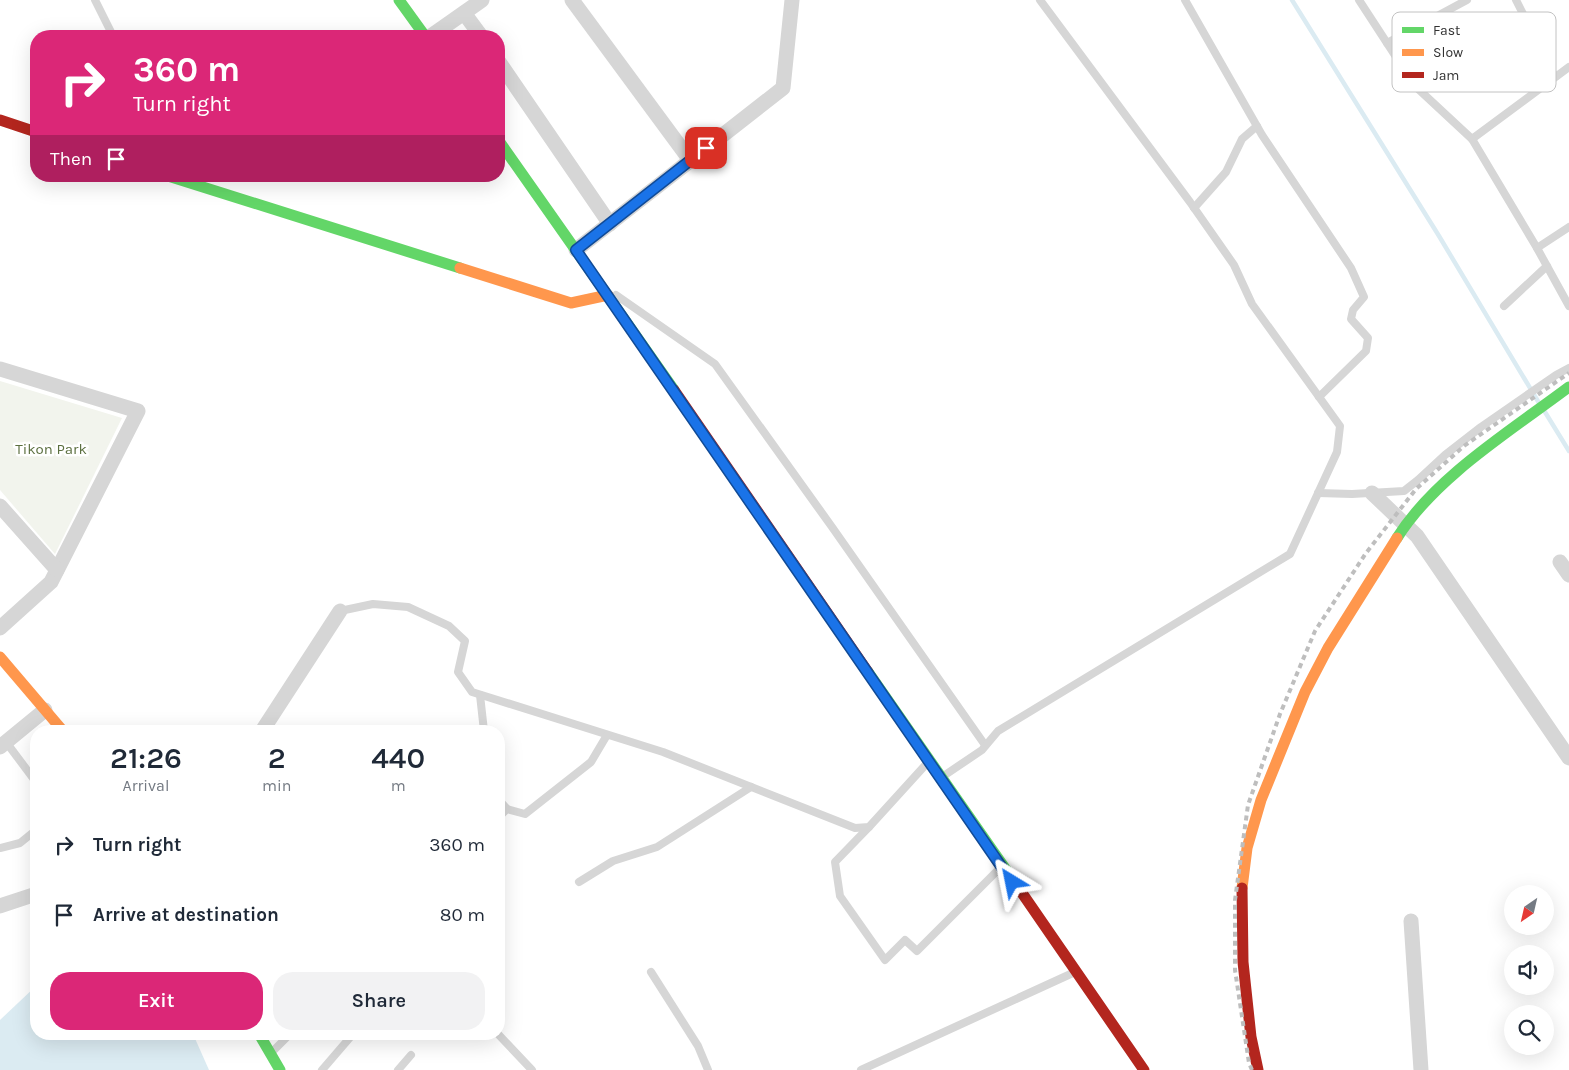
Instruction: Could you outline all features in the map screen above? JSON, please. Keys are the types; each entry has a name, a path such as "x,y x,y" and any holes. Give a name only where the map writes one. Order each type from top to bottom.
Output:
{"street":[{"path":"399,0 421,30"},
{"path":"440,30 482,0"},
{"path":"572,0 690,160"},
{"path":"576,250 783,88 792,0"},
{"path":"464,13 477,30"},
{"path":"505,71 610,224"},
{"path":"0,120 30,130"},
{"path":"505,149 608,295 1144,1070"},
{"path":"186,182 572,303 608,295"},
{"path":"0,369 138,410 51,582 0,628"},
{"path":"1258,1070 1243,962 1241,894 1247,848 1261,800 1305,692 1328,648 1406,524 1450,478 1569,387"},
{"path":"1372,493 1417,536 1569,758"},
{"path":"0,506 57,570"},
{"path":"1560,562 1569,575"},
{"path":"266,725 340,610"},
{"path":"0,657 58,725"},
{"path":"3,745 45,710"},
{"path":"0,906 30,896"},
{"path":"1411,921 1421,1070"},
{"path":"262,1040 280,1070"}],"lane":[{"path":"95,0 110,30"},
{"path":"941,778 982,750 998,730 1290,554 1337,452 1340,426 1252,304 1234,265 1194,208 1040,0"},
{"path":"1185,0 1257,126 1351,268 1364,297 1353,310 1351,319 1368,338 1366,351 1319,397"},
{"path":"1359,0 1392,51"},
{"path":"1445,12 1467,0"},
{"path":"1516,0 1522,12"},
{"path":"1387,43 1392,40"},
{"path":"1556,76 1569,67"},
{"path":"1421,92 1472,139 1569,306"},
{"path":"1472,139 1535,92"},
{"path":"1194,208 1226,172 1242,139 1257,126"},
{"path":"1537,248 1569,227"},
{"path":"1504,306 1547,266"},
{"path":"608,295 616,295 714,364 832,527 985,745"},
{"path":"1318,493 1352,494 1404,491 1445,455 1496,417 1569,368"},
{"path":"340,610 373,604 408,607 449,626 465,641 458,672 472,692 663,752 856,828 869,827"},
{"path":"480,695 483,725"},
{"path":"505,807 525,814 591,762 607,735"},
{"path":"3,745 30,775"},
{"path":"929,761 835,862 840,896 886,960 905,940 917,951 1002,866"},
{"path":"579,882 613,861 657,847 751,787"},
{"path":"0,848 20,843 30,835"},
{"path":"651,972 698,1046 708,1070"},
{"path":"861,1070 1076,972"},
{"path":"270,1053 284,1040"},
{"path":"322,1070 348,1040"},
{"path":"504,1040 532,1070"},
{"path":"398,1070 412,1055"}],"green space":[{"name":"Tikon Park","path":"0,381 122,418 55,554 0,490"}],"shaded area":[{"path":"30,992 30,1040 196,1040 209,1070 0,1070 0,1020"}],"waterway":[{"path":"1292,0 1439,236 1539,403"},
{"path":"1545,412 1569,451"}],"railway":[{"path":"1252,1070 1249,1063 1235,970 1235,900 1248,805 1280,714 1315,631 1366,553 1416,489 1464,446 1569,373"}],"traffic: fast":[{"path":"399,0 421,30"},
{"path":"505,150 674,390"},
{"path":"187,182 460,268"},
{"path":"1397,538 1413,516 1453,475 1569,387"},
{"path":"868,672 1011,877"},
{"path":"262,1040 280,1070"}],"traffic: slow":[{"path":"460,268 571,303 608,295"},
{"path":"1242,888 1247,848 1261,800 1305,692 1328,648 1397,538"},
{"path":"0,657 58,725"}],"traffic: jam":[{"path":"0,120 30,130"},
{"path":"674,390 868,672"},
{"path":"1011,877 1144,1070"},
{"path":"1242,888 1243,962 1251,1037 1258,1070"}],"route":[{"path":"706,148 576,250 1012,882"}]}
